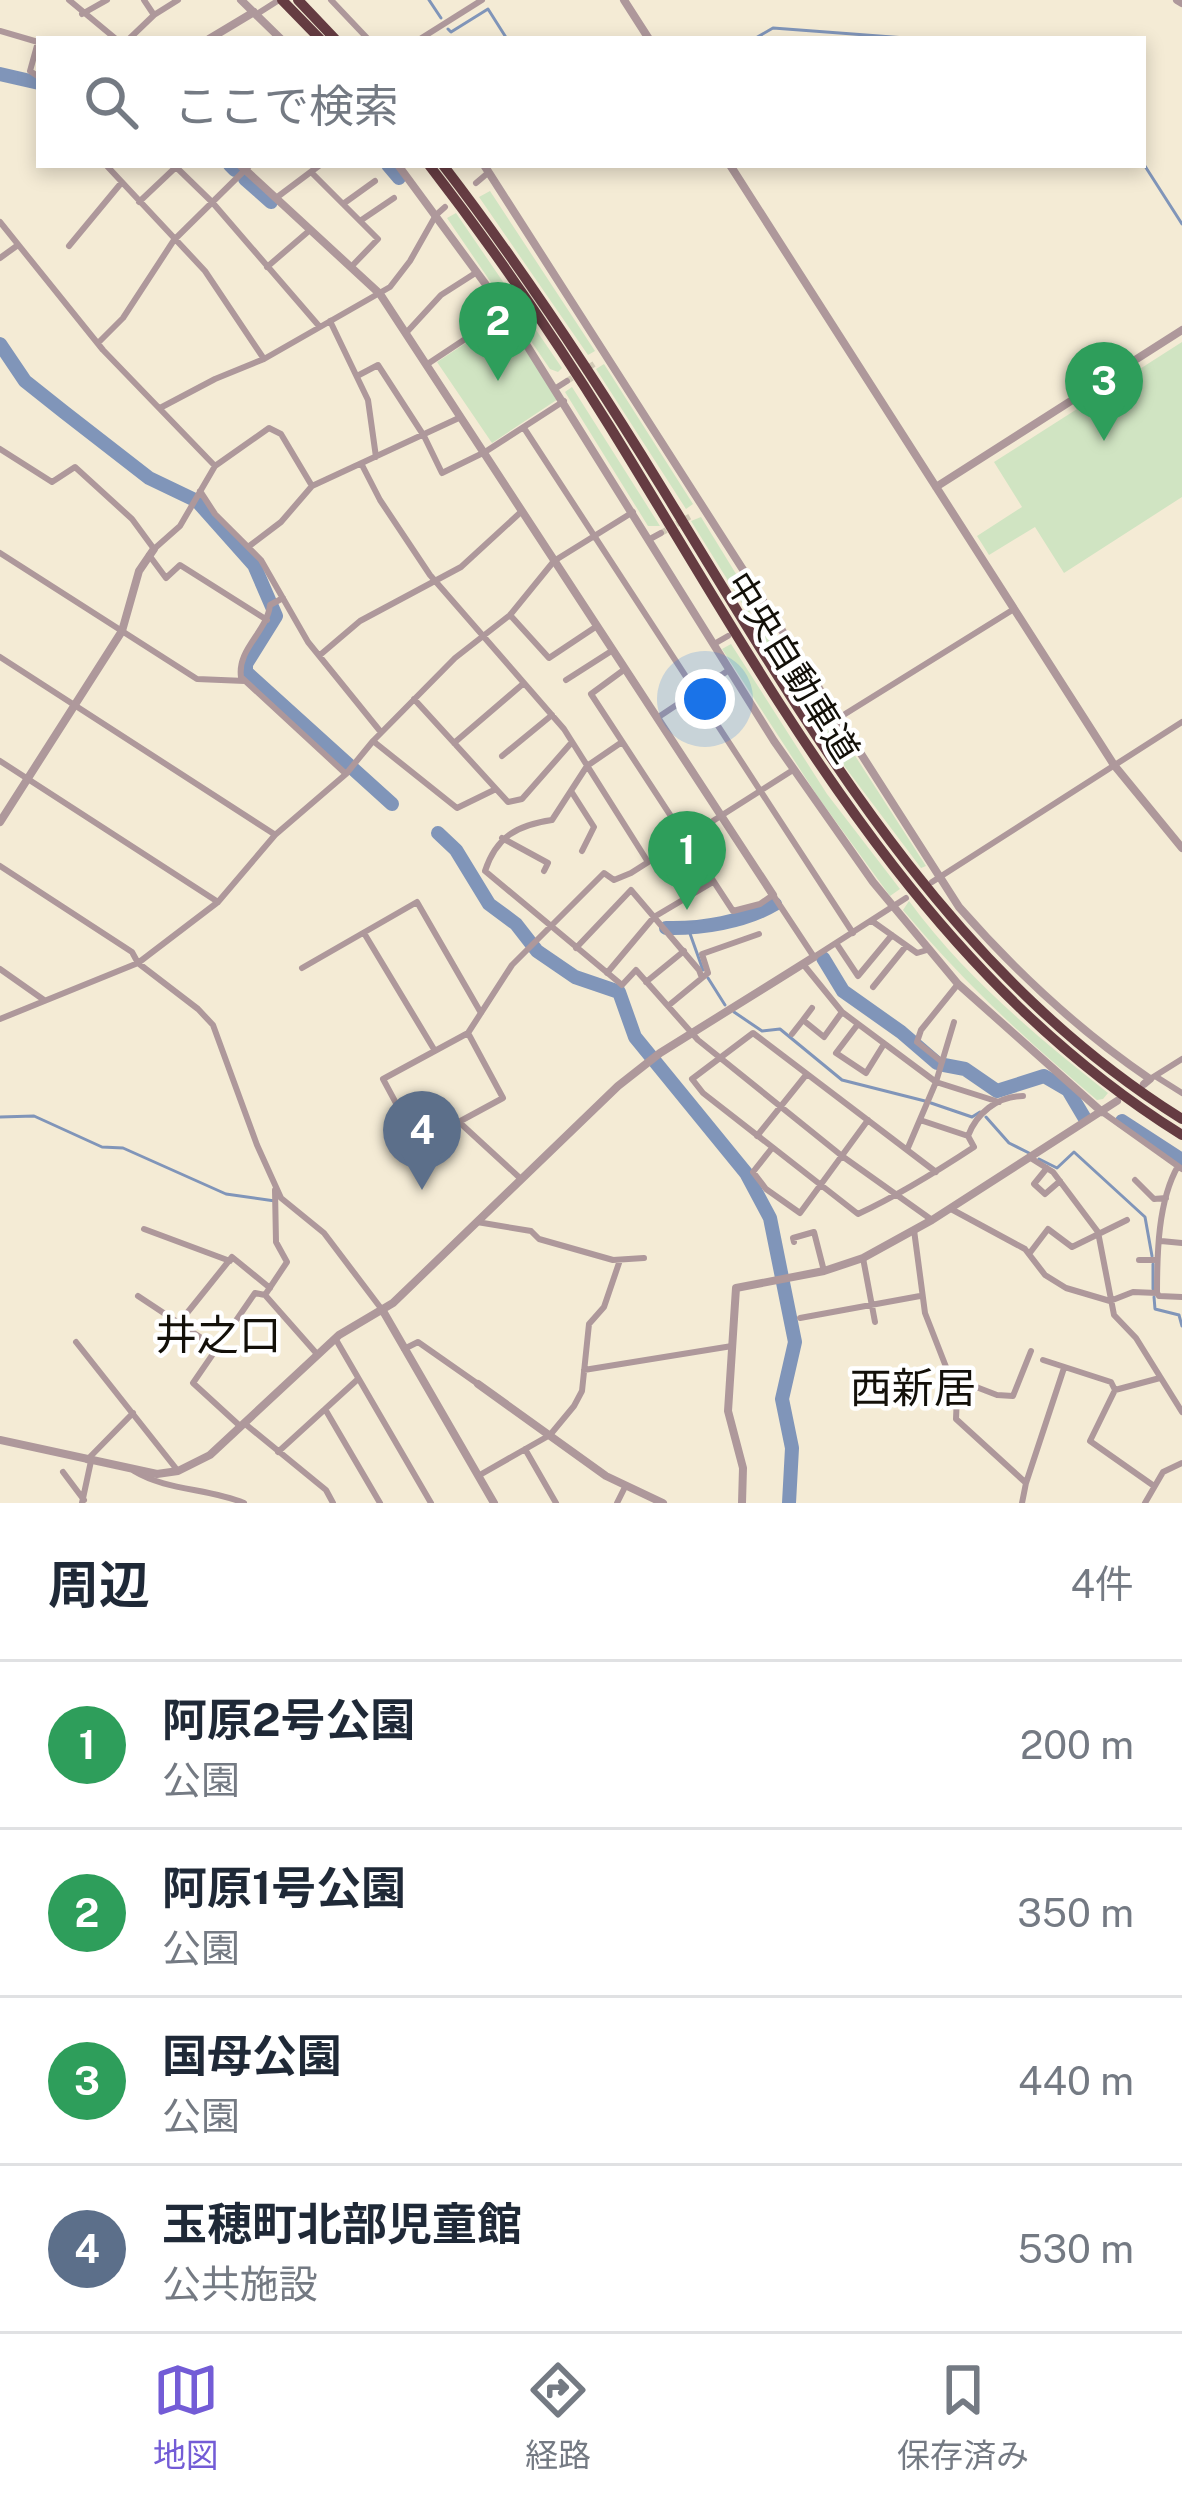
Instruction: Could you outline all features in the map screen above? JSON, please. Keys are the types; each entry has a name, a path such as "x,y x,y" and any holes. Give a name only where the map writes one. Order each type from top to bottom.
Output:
{"highway":[{"path":"290,2 318,36"},
{"path":"290,2 331,36"},
{"name":"中央自動車道","path":"431,168 565,357 798,735 893,869 964,953 1030,1019 1120,1094 1182,1135"},
{"name":"中央自動車道","path":"445,168 573,349 808,727 904,862 973,944 1051,1020 1182,1119"}],"street":[{"path":"69,0 112,36"},
{"path":"82,14 106,0"},
{"path":"143,0 154,15"},
{"path":"132,36 178,0"},
{"path":"241,0 278,36"},
{"path":"332,0 365,36"},
{"path":"425,36 482,0"},
{"path":"624,0 647,36"},
{"path":"214,36 256,13 290,2"},
{"path":"0,31 36,41"},
{"path":"112,168 205,271 264,359"},
{"path":"140,202 175,168"},
{"path":"177,168 319,326"},
{"path":"98,343 123,318 174,241 243,168"},
{"path":"247,168 380,294 814,957"},
{"path":"276,198 316,168"},
{"path":"400,168 506,312 793,770 893,907 958,984 1102,1112 1180,1167 1166,1198 1157,1293"},
{"path":"732,168 1114,765 1182,848"},
{"path":"476,183 486,169 935,880 1047,999 1150,1080 1182,1093"},
{"path":"311,172 378,239 351,267"},
{"path":"344,205 375,181"},
{"path":"69,246 122,182"},
{"path":"360,221 394,198"},
{"path":"160,409 214,379 264,359 380,294 410,261 436,215 446,207"},
{"path":"0,222 98,343 215,466"},
{"path":"267,266 310,230"},
{"path":"0,258 18,245"},
{"path":"406,333 441,295 477,272"},
{"path":"426,364 506,312"},
{"path":"329,321 368,400 376,458"},
{"path":"936,487 1182,330"},
{"path":"594,364 606,357"},
{"path":"359,375 378,365 442,473 485,452 564,401"},
{"path":"556,388 567,381"},
{"path":"248,547 280,522 312,486 461,417"},
{"path":"0,822 122,631 139,571 180,526 215,466 256,434 274,428 312,486"},
{"path":"524,428 853,933"},
{"path":"0,448 52,482 75,467 132,519 166,578 180,565 267,620"},
{"path":"362,465 435,581 552,715 648,862"},
{"path":"200,491 215,514 261,560 308,642 381,733"},
{"path":"691,516 704,509"},
{"path":"320,655 360,621 461,567 522,511"},
{"path":"0,1018 138,963 218,902 275,835 349,771 414,699 510,615 554,561 633,512"},
{"path":"650,539 661,533"},
{"path":"0,553 197,680 245,681"},
{"path":"283,599 270,605 240,672 349,771"},
{"path":"837,719 1014,608"},
{"path":"752,622 769,612"},
{"path":"510,615 549,658 597,626"},
{"path":"714,644 728,636"},
{"path":"566,680 613,650"},
{"path":"0,657 275,835"},
{"path":"626,669 591,691 684,839 733,911 773,895"},
{"path":"657,718 730,670"},
{"path":"454,743 524,683"},
{"path":"414,699 508,802 522,799 572,742"},
{"path":"502,757 552,715"},
{"path":"935,880 1182,722"},
{"path":"374,741 457,808 496,789"},
{"path":"622,742 587,766 552,820 528,824 502,838 485,871 622,985 636,970 720,1058 842,1156 932,1220"},
{"path":"0,761 218,902"},
{"path":"468,1033 503,1098 418,1144 383,1079 468,1033 512,965 604,872 614,880 648,862 793,770"},
{"path":"571,791 593,827 582,851"},
{"path":"502,838 548,863 544,871"},
{"path":"0,866 132,952 138,963 212,1025 274,1186 290,1208 324,1233 383,1311 494,1503"},
{"path":"607,973 654,917 713,882"},
{"path":"577,948 632,890 702,978"},
{"path":"0,1440 157,1474 178,1471 210,1456 335,1338 383,1311 617,1086 906,898"},
{"path":"302,968 417,902 482,1014"},
{"path":"872,921 917,953 927,950"},
{"path":"364,932 435,1051"},
{"path":"668,1006 708,974 701,954 759,934"},
{"path":"836,943 858,976 892,935"},
{"path":"873,987 906,946"},
{"path":"646,982 684,951"},
{"path":"803,964 842,1012 936,1082 999,1102"},
{"path":"0,969 44,1000"},
{"path":"942,1062 917,1042 921,1030 958,984"},
{"path":"791,1034 812,1008"},
{"path":"803,1020 824,1037 842,1012"},
{"path":"907,1150 936,1082 954,1022"},
{"path":"858,1024 836,1053 866,1073 884,1044"},
{"path":"920,1120 968,1136 974,1147 937,1172 898,1196 858,1214 703,1093 692,1078 753,1033 937,1172"},
{"path":"1150,1080 1182,1059"},
{"path":"757,1136 806,1075"},
{"path":"968,1136 974,1119 1008,1096 1023,1096"},
{"path":"742,1503 743,1468 728,1411 736,1288 824,1271 863,1258 932,1220 1117,1101"},
{"path":"772,1148 753,1172 766,1189 800,1214 868,1120"},
{"path":"459,1122 521,1179"},
{"path":"1030,1157 1060,1181 1098,1232 1114,1315 1136,1338 1181,1409"},
{"path":"1047,1168 1034,1184 1045,1194 1060,1181"},
{"path":"1135,1180 1154,1199 1166,1198"},
{"path":"267,1292 287,1262 276,1242 274,1186"},
{"path":"950,1208 1029,1254 1051,1280 1110,1301 1133,1292 1182,1297"},
{"path":"1029,1254 1048,1228 1072,1247 1127,1220"},
{"path":"477,1222 531,1231 539,1238 620,1261 644,1258"},
{"path":"144,1229 230,1261"},
{"path":"914,1231 922,1295 957,1395 956,1418 1026,1483"},
{"path":"794,1242 793,1238 814,1232 824,1271"},
{"path":"1161,1241 1182,1243"},
{"path":"179,1323 232,1257 317,1354"},
{"path":"863,1258 875,1322"},
{"path":"1138,1260 1157,1260"},
{"path":"478,1476 550,1435 582,1391 589,1324 604,1307 620,1261"},
{"path":"267,1292 255,1293 193,1383 326,1490 333,1503"},
{"path":"800,1318 922,1295"},
{"path":"137,1296 218,1349"},
{"path":"335,1338 430,1503"},
{"path":"76,1342 178,1471"},
{"path":"404,1348 418,1342 625,1487 663,1503"},
{"path":"584,1370 732,1346"},
{"path":"957,1395 970,1384 1013,1396 1030,1351"},
{"path":"1043,1360 1111,1382 1115,1390"},
{"path":"1022,1503 1064,1368"},
{"path":"1154,1486 1090,1441 1115,1390 1160,1378"},
{"path":"278,1452 358,1379"},
{"path":"326,1409 380,1503"},
{"path":"84,1502 89,1460 133,1413"},
{"path":"525,1449 557,1502"},
{"path":"1145,1503 1162,1472 1182,1463"},
{"path":"134,1471 244,1503"},
{"path":"63,1472 84,1502"},
{"path":"617,1503 625,1487"},
{"path":"318,1503 326,1490"}],"green space":[{"path":"490,191 595,351 588,355 479,197"},
{"path":"456,213 562,368 558,372 550,369 447,218"},
{"path":"504,318 558,399 492,443 437,362"},
{"path":"1182,342 1182,497 1064,573 1035,527 989,555 977,536 1022,507 994,462"},
{"path":"604,364 693,504 686,509 596,369"},
{"path":"572,387 660,526 648,526 565,392"},
{"path":"701,517 757,608 748,613 691,521"},
{"path":"769,622 926,866 921,868 845,767 758,631"},
{"path":"731,644 827,794 900,889 890,896 818,797 722,649"},
{"path":"909,901 977,979 1108,1093 1103,1099 1097,1100 1071,1078 972,986 903,910"}],"waterway":[{"path":"429,0 441,18"},
{"path":"448,29 451,32 488,9 505,36"},
{"path":"759,36 773,28 879,36"},
{"path":"0,74 36,82"},
{"path":"391,168 399,178"},
{"path":"1146,168 1182,224"},
{"path":"245,179 271,202"},
{"path":"0,344 25,381 149,478 197,501 254,565 276,616 246,664 246,672 392,804"},
{"path":"438,833 456,850 489,904 516,924 537,951 575,977 619,992 635,1037 746,1173 770,1218 795,1342 782,1399 792,1448 789,1503"},
{"path":"666,928 722,923 775,904"},
{"path":"688,928 703,970"},
{"path":"823,958 843,991 937,1063"},
{"path":"708,978 725,1005"},
{"path":"734,1012 762,1031 780,1029 842,1080 925,1101"},
{"path":"944,1065 965,1069 997,1091 1044,1076 1068,1090 1084,1117"},
{"path":"931,1103 972,1117 980,1112"},
{"path":"0,1117 34,1116 102,1147 123,1148 226,1194 275,1201"},
{"path":"986,1117 1009,1143 1029,1153"},
{"path":"1122,1121 1182,1160"},
{"path":"1039,1159 1057,1168 1074,1152 1145,1217 1152,1256"},
{"path":"1153,1264 1153,1289"},
{"path":"1154,1297 1155,1309 1179,1315 1182,1326"}],"tunnel":[{"path":"567,381 594,364"},
{"path":"661,533 691,516"}],"place":[{"name":"阿原1号公園","path":"498,381"},
{"name":"国母公園","path":"1104,441"},
{"name":"阿原2号公園","path":"687,910"},
{"name":"玉穂町北部児童館","path":"422,1190"}],"district":[{"name":"井之口","path":"218,1334"},
{"name":"西新居","path":"913,1387"}]}
